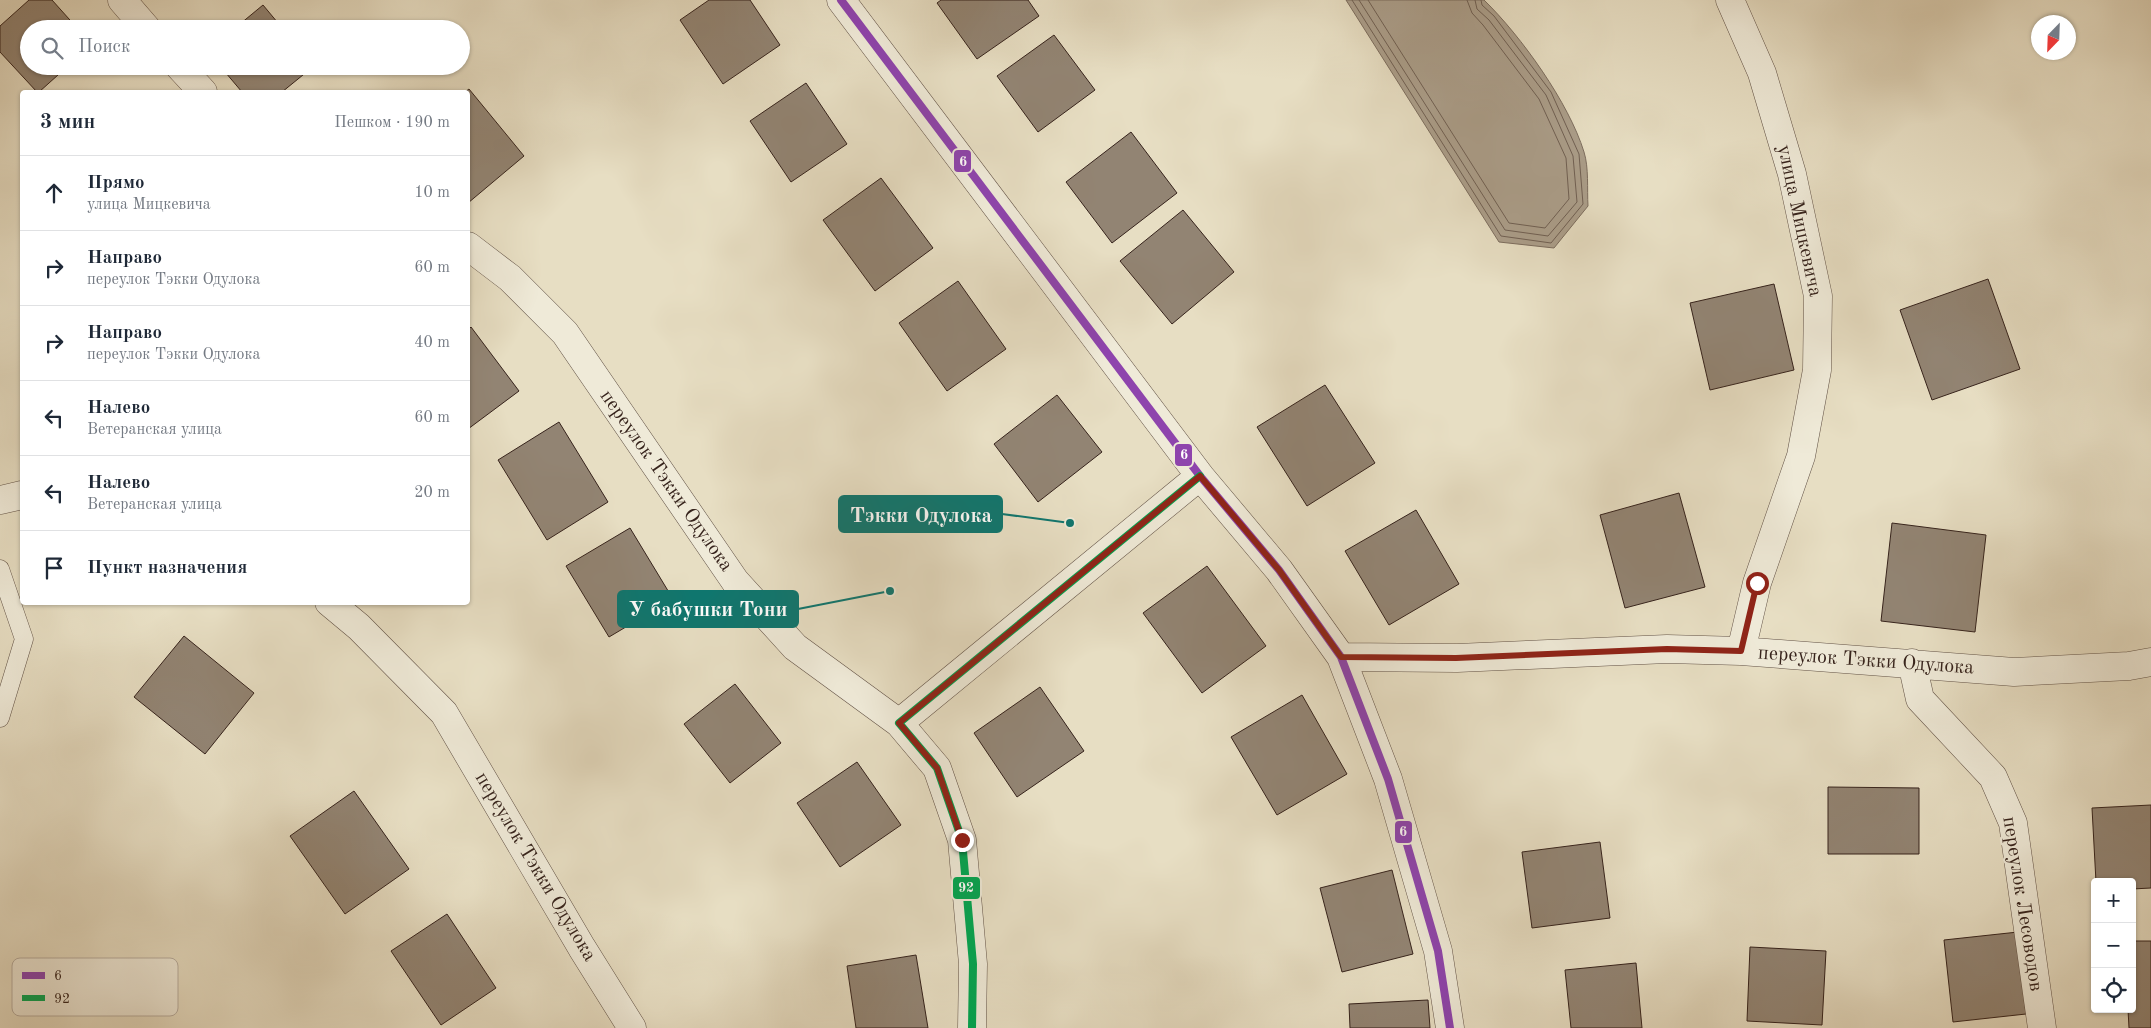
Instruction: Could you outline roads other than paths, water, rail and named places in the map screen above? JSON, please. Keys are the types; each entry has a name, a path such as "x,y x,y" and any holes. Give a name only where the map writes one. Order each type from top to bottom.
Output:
{"street":[{"path":"122,0 139,20"},
{"path":"840,0 1200,476 1279,570 1341,657 1388,779 1436,941 1450,1028"},
{"name":"улица Мицкевича","path":"1730,0 1762,73 1789,165 1818,296 1817,370 1801,456 1757,583 1741,651"},
{"path":"187,75 201,90"},
{"name":"переулок Тэкки Одулока","path":"470,248 510,278 565,333 735,580 795,647 899,723 937,768 962,840 973,964 972,1028"},
{"path":"899,723 1200,476"},
{"path":"0,500 20,495"},
{"name":"переулок Тэкки Одулока","path":"333,605 359,627 444,713 577,940 632,1028"},
{"name":"переулок Тэкки Одулока","path":"1341,657 1456,658 1667,649 1741,651 1822,659 1912,663 2014,672 2129,666 2151,662"},
{"name":"переулок Лесоводов","path":"1912,663 1920,699 1993,778 2013,823 2042,1028"}],"lane":[{"path":"0,569 24,639 0,718"}],"water":[{"path":"1346,0 1484,0 1513,32 1556,92 1577,133 1586,158 1588,206 1554,248 1499,242"}],"place":[{"name":"Тэкки Одулока","path":"1070,523"},
{"name":"У бабушки Тони","path":"890,591"}]}
